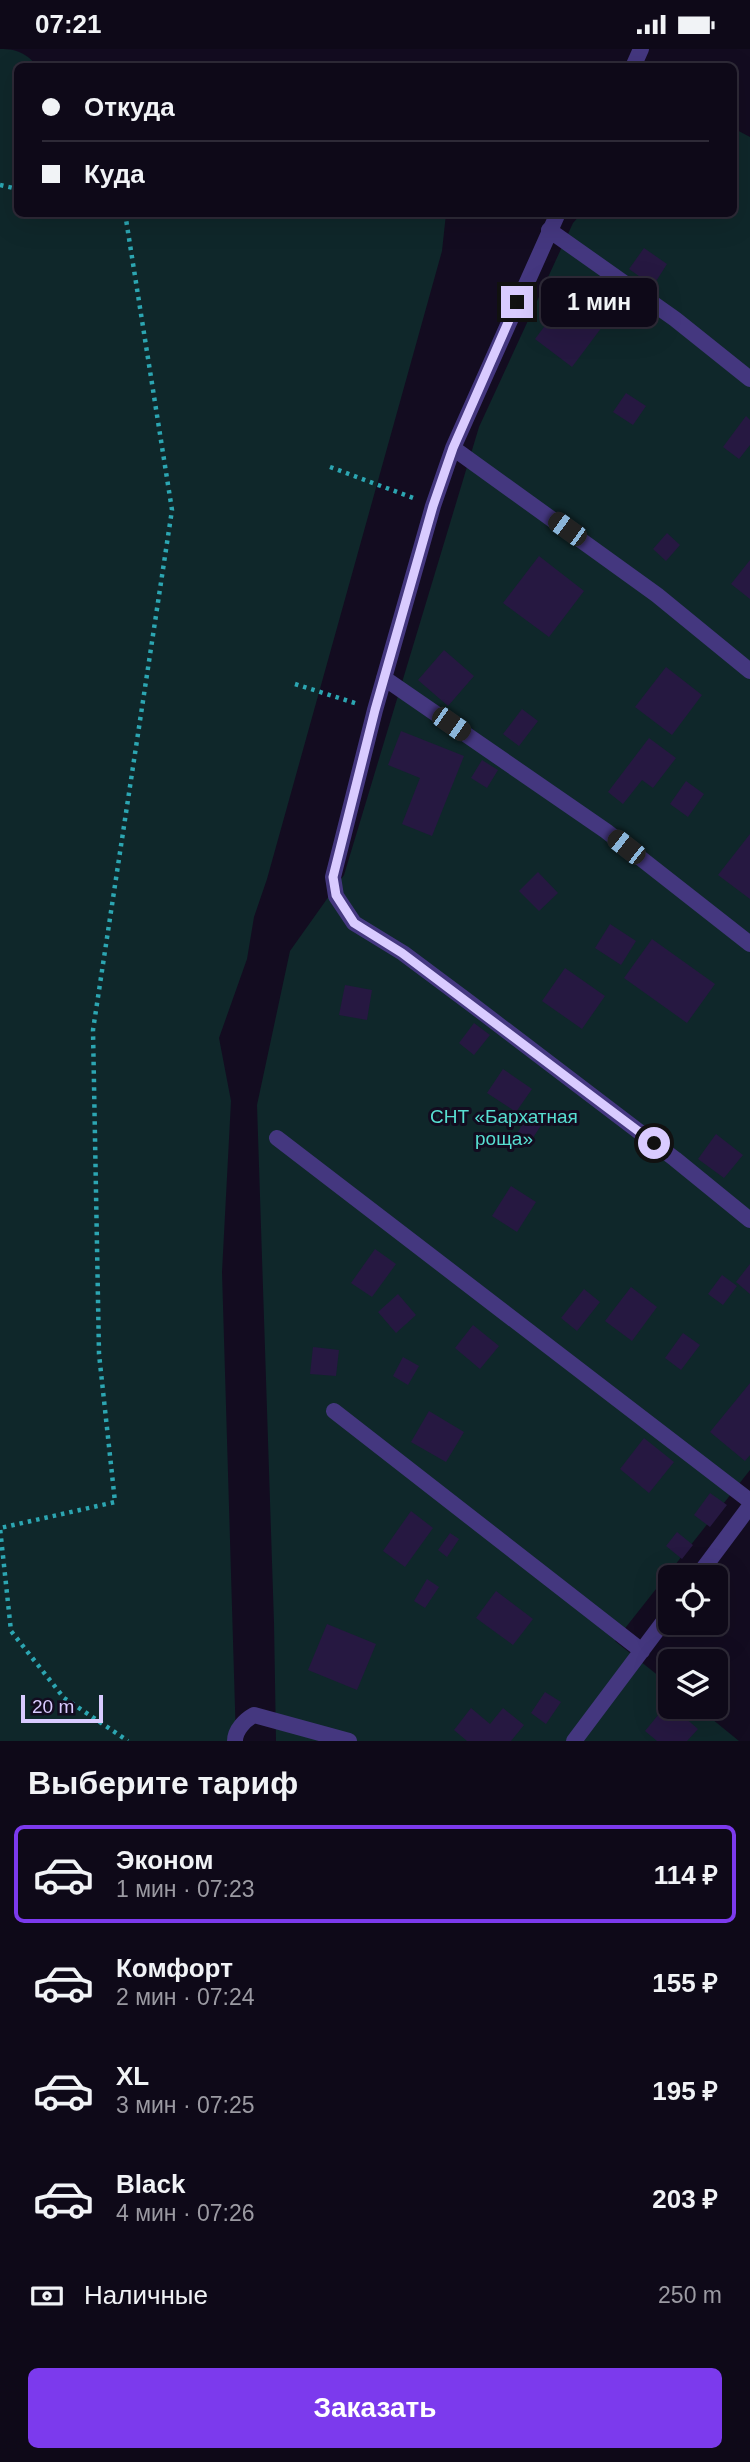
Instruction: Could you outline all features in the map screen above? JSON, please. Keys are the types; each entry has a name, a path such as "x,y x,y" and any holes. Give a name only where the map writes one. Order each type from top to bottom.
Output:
{"lane":[{"path":"556,217 453,448 433,506 375,710 333,877 336,895 354,923 402,953 481,1011 675,1159 750,1220"},
{"path":"549,230 675,319 750,379"},
{"path":"453,448 657,594 750,671"},
{"path":"384,678 606,831 750,944"},
{"path":"277,1137 750,1501"},
{"path":"334,1411 642,1651"},
{"path":"706,1565 750,1506"},
{"path":"574,1741 658,1629"},
{"path":"235,1741 235,1736 245,1720 254,1715 349,1741"}],"path":[{"path":"126,217 172,510 93,1030 99,1354 115,1502 0,1528 11,1631 64,1698 128,1741"},
{"path":"330,467 433,506"},
{"path":"295,684 375,710"}],"green space":[{"path":"0,49 21,53 34,63 14,63 14,217 446,217 442,251 267,879 254,917 247,959 219,1038 231,1101 222,1272 236,1741 0,1741"},
{"name":"СНТ «Бархатная роща»","path":"737,130 750,137 750,1470 675,1565 658,1565 658,1587 615,1641 658,1675 658,1719 712,1719 739,1741 276,1741 257,1105 290,951 344,875 479,427 573,223 578,217 737,217"}],"building":[{"path":"644,248 667,264 653,286 629,269"},
{"path":"571,291 608,319 572,367 535,339"},
{"path":"626,393 646,406 633,425 613,412"},
{"path":"746,416 750,420 750,445 739,459 723,447"},
{"path":"667,533 680,545 666,561 653,549"},
{"path":"539,556 584,591 549,637 503,603"},
{"path":"750,560 750,599 731,584"},
{"path":"444,650 474,676 448,706 418,680"},
{"path":"666,667 702,695 672,735 635,707"},
{"path":"522,709 538,721 519,746 503,734"},
{"path":"401,731 464,756 432,836 402,824 420,778 388,765"},
{"path":"649,738 676,758 653,788 642,780 623,804 608,792"},
{"path":"482,760 498,770 487,788 471,778"},
{"path":"686,781 704,794 688,817 670,804"},
{"path":"750,834 750,899 718,875"},
{"path":"538,872 558,893 539,911 519,891"},
{"path":"610,924 636,941 621,965 595,948"},
{"path":"652,939 715,984 687,1023 624,978"},
{"path":"565,968 605,996 582,1029 542,1001"},
{"path":"345,985 372,990 367,1020 339,1015"},
{"path":"474,1023 490,1035 474,1055 459,1043"},
{"path":"503,1069 532,1089 516,1112 487,1093"},
{"path":"531,1111 545,1119 529,1144 516,1135"},
{"path":"716,1134 743,1155 724,1178 698,1159"},
{"path":"511,1186 536,1202 517,1232 492,1216"},
{"path":"375,1249 396,1264 372,1297 351,1283"},
{"path":"750,1264 750,1294 736,1282"},
{"path":"722,1275 737,1286 723,1305 708,1294"},
{"path":"631,1287 657,1307 632,1341 605,1321"},
{"path":"584,1289 600,1302 577,1331 561,1318"},
{"path":"398,1294 416,1315 396,1333 378,1312"},
{"path":"473,1325 499,1346 480,1369 455,1348"},
{"path":"683,1333 700,1345 681,1370 665,1358"},
{"path":"313,1347 339,1350 336,1376 310,1374"},
{"path":"403,1357 419,1366 408,1385 393,1376"},
{"path":"750,1383 750,1455 745,1461 710,1432"},
{"path":"429,1411 464,1432 446,1462 411,1442"},
{"path":"644,1438 674,1462 649,1493 620,1469"},
{"path":"710,1493 727,1505 710,1527 694,1515"},
{"path":"411,1511 433,1528 405,1567 383,1551"},
{"path":"677,1532 693,1545 682,1559 666,1546"},
{"path":"450,1533 459,1539 447,1557 438,1550"},
{"path":"427,1579 439,1587 425,1608 414,1601"},
{"path":"496,1591 533,1619 513,1645 476,1618"},
{"path":"327,1624 376,1644 357,1690 308,1670"},
{"path":"545,1692 561,1702 546,1724 531,1713"},
{"path":"471,1708 490,1724 503,1708 524,1725 511,1741 467,1741 454,1730"},
{"path":"658,1715 658,1719 686,1719 698,1729 687,1741 657,1741 645,1731"}],"route":[{"path":"517,302 453,448 433,506 375,710 333,877 336,895 354,923 402,953 654,1143"}]}
